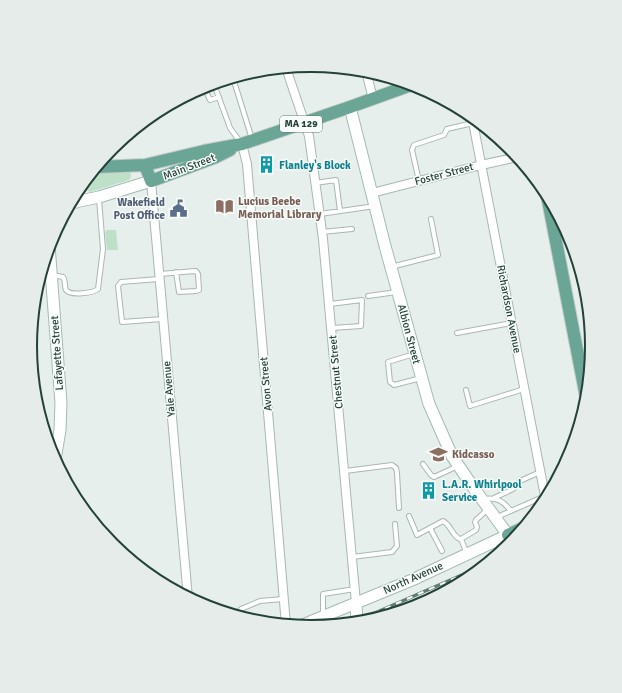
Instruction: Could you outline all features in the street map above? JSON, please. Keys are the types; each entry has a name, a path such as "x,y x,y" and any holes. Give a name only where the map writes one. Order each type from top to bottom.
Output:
{"main road":[{"name":"Main Street","path":"145,165 151,181 216,157 247,143 402,88"},
{"name":"Main Street","path":"105,166 145,165 204,151 247,143"},
{"path":"551,215 583,380"}],"street":[{"name":"Chestnut Street","path":"288,74 309,136 320,214 330,304 357,616"},
{"path":"368,79 373,99"},
{"name":"Albion Street","path":"350,107 397,292 421,378 436,423 458,466 509,536"},
{"name":"Richardson Avenue","path":"474,126 544,491"},
{"name":"Avon Street","path":"247,143 247,164 285,619"},
{"name":"Foster Street","path":"372,193 510,159"},
{"path":"78,202 151,181"},
{"name":"Yale Avenue","path":"151,181 187,591"},
{"name":"Lafayette Street","path":"51,261 61,403 60,430 57,448"},
{"name":"North Avenue","path":"315,620 412,580 467,554 505,540"}],"lane":[{"path":"234,84 247,143"},
{"path":"216,89 230,128 247,143"},
{"path":"207,93 210,100 219,97"},
{"path":"419,181 412,150 414,145 444,136 447,129 467,122"},
{"path":"316,183 336,180 340,211"},
{"path":"52,275 58,275 63,278 66,288 70,292 93,292 98,289 103,250 99,197"},
{"path":"320,214 375,206"},
{"path":"391,267 438,255 431,219"},
{"path":"322,232 352,229"},
{"path":"163,320 123,323 121,320 118,284 121,282 176,272 195,271 198,272 199,290 179,292 176,272"},
{"path":"368,296 397,292"},
{"path":"330,304 362,300 361,326 332,328"},
{"path":"457,333 511,323"},
{"path":"414,354 388,362 390,382 392,385 395,385 421,378"},
{"path":"466,390 470,406 524,389"},
{"path":"424,464 434,477 458,466"},
{"path":"344,471 392,465 396,468 397,473 399,508"},
{"path":"481,499 494,498 513,489 520,481 540,472"},
{"path":"494,498 504,503 511,511"},
{"path":"460,539 476,529 476,520 491,513 511,511 538,501"},
{"path":"409,516 417,535 444,521 456,537 460,539 467,554"},
{"path":"352,557 392,552 397,546 395,524"},
{"path":"430,528 442,551"},
{"path":"323,617 323,594 355,589"},
{"path":"241,611 243,608 260,600 283,599"}],"green space":[{"path":"128,169 131,176 129,180 90,192 87,189 100,172"},
{"path":"107,230 116,230 118,250 107,250 105,232"}],"railway":[{"path":"377,612 461,575"}],"place":[{"name":"Flanley's Block","path":"266,165"},
{"name":"Lucius Beebe Memorial Library","path":"225,207"},
{"name":"Wakefield Post Office","path":"178,208"},
{"name":"Kidcasso","path":"439,454"},
{"name":"L.A.R. Whirlpool Service","path":"429,490"}]}
